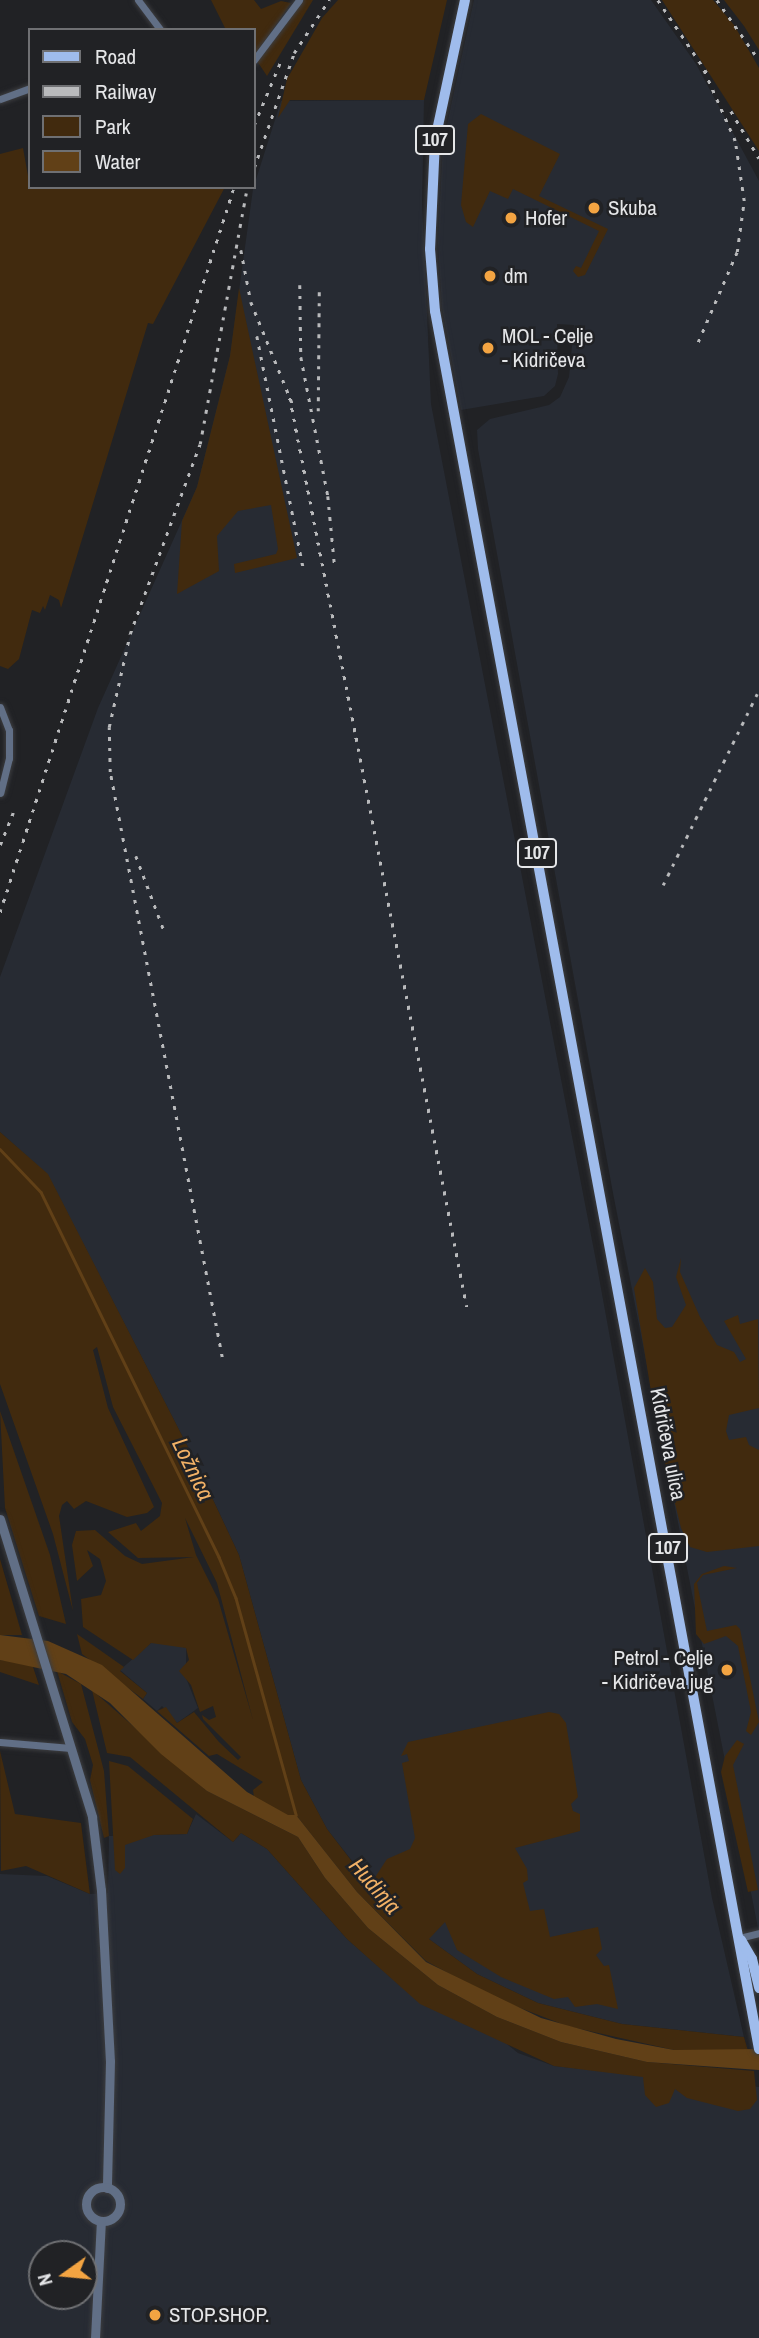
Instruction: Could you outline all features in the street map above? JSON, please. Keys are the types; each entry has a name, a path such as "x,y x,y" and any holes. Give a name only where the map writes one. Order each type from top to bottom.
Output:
{"main road":[{"name":"Kidričeva ulica","path":"465,0 435,140 430,249 435,311 759,2049"},
{"name":"Kidričeva ulica","path":"739,1938 752,1959 759,1989"}],"street":[{"path":"138,0 159,28"},
{"path":"256,57 299,0"},
{"path":"0,99 28,89"},
{"path":"0,707 9,739 0,793"},
{"path":"0,1519 92,1817 101,1890 110,2061 107,2188"},
{"path":"0,1742 71,1748"},
{"path":"739,1938 759,1933"},
{"path":"107,2188 116,2192 121,2206 112,2219 101,2221 90,2214 87,2200 94,2190 107,2188"},
{"path":"95,2338 101,2221"}],"shaded area":[{"path":"474,0 651,0 696,64 759,181 759,1933 613,1193 478,449 477,430 490,419 549,405 560,397 569,377 574,325 557,324 558,374 555,386 544,396 461,410 442,307 438,243 443,143"},
{"path":"424,100 422,203 431,404 596,1261 712,1898 744,2037 622,2024 538,2003 477,1974 429,1939 371,1885 327,1829 301,1780 239,1555 192,1455 48,1175 0,1132 0,977 98,708 197,487 230,356 253,189 256,189 256,180 281,101"},
{"path":"167,1642 186,1648 186,1678 198,1708 177,1723 162,1706 157,1711 143,1699 147,1693 120,1670 151,1643"},
{"path":"196,1814 233,1842 241,1833 267,1849 347,1939 420,2003 502,2040 518,2053 554,2066 759,2087 759,2338 0,2338 0,1874 47,1876 90,1894 108,1893 109,1836 187,1834"}],"green space":[{"path":"211,0 254,0 261,9 281,1 291,3 256,53 256,28 225,28"},
{"path":"304,0 313,0 267,76 257,61"},
{"path":"338,0 447,0 424,100 290,100 278,118 287,79 322,18"},
{"path":"662,0 713,0 734,25 759,68 759,151"},
{"path":"724,0 759,0 759,50 744,26"},
{"path":"481,114 560,154 539,196 608,229 585,275 578,277 573,271 576,266 581,268 599,231 513,189 508,199 490,191 473,227 466,222 461,205 468,124"},
{"path":"23,148 28,189 224,189 153,324 148,323 61,608 59,600 50,595 45,610 43,606 40,613 32,610 19,659 8,669 0,666 0,154"},
{"path":"239,288 297,558 235,573 234,564 276,554 278,549 271,505 238,511 217,536 219,571 177,594 182,521 197,487 230,356"},
{"path":"0,1132 48,1174 192,1455 239,1555 301,1780 327,1829 370,1885 387,1859 410,1849 415,1838 402,1763 409,1761 407,1754 401,1756 408,1742 549,1712 559,1714 566,1723 578,1797 571,1804 573,1811 580,1814 580,1831 515,1848 527,1869 528,1880 523,1883 530,1911 544,1909 550,1937 598,1927 602,1949 596,1955 604,1966 609,1965 618,2009 597,2004 575,2007 568,1997 554,1999 501,1977 457,1950 445,1922 429,1939 477,1974 538,2003 622,2024 744,2037 748,2051 674,2050 567,2026 494,1998 426,1961 357,1892 296,1815 288,1816 254,1797 253,1790 263,1782 217,1754 209,1756 157,1711 166,1707 177,1723 194,1712 219,1742 238,1760 241,1757 203,1719 202,1715 209,1720 216,1717 213,1706 200,1712 191,1685 179,1671 189,1660 186,1648 151,1643 133,1660 83,1627 81,1599 101,1595 106,1581 100,1559 87,1550 93,1566 77,1581 72,1545 76,1531 95,1530 125,1556 142,1564 194,1557 138,1558 108,1532 136,1523 141,1531 160,1516 162,1503 113,1407 97,1347 93,1350 108,1408 154,1507 147,1513 127,1517 86,1501 74,1509 67,1501 62,1505 59,1516 73,1611 53,1534 0,1384","holes":["185,1518 217,1583 253,1720 218,1599 196,1555"]},
{"path":"681,1258 680,1272 700,1317 717,1345 734,1352 740,1362 746,1359 724,1321 738,1315 740,1324 758,1319 759,1408 729,1415 726,1431 729,1440 746,1437 749,1445 759,1450 759,1546 707,1552 690,1547 681,1528 658,1434 634,1288 645,1268 653,1282 657,1319 665,1328 672,1327 686,1305 676,1277"},
{"path":"0,1411 50,1555 66,1624 39,1616 5,1508"},
{"path":"0,1559 22,1635 0,1635"},
{"path":"724,1566 737,1568 703,1575 697,1583 707,1631 736,1625 740,1629 759,1722 751,1735 746,1731 751,1712 738,1646 726,1636 704,1644 696,1634 694,1584 702,1574"},
{"path":"77,1634 124,1667 120,1671 147,1693 143,1699 82,1654"},
{"path":"0,1660 32,1664 39,1685 0,1672"},
{"path":"57,1671 81,1684 104,1771 109,1836 104,1838 90,1780 93,1765 85,1739 72,1722"},
{"path":"92,1690 207,1791 298,1837 325,1878 368,1928 438,1985 497,2017 561,2042 647,2062 754,2071 757,2100 750,2109 738,2111 687,2098 675,2089 669,2103 656,2107 645,2095 643,2077 554,2066 420,2004 347,1939 267,1849 241,1833 233,1842 130,1757 107,1753"},
{"path":"737,1740 744,1744 733,1765 758,1890 748,1892 721,1772 725,1756"},
{"path":"0,1751 15,1814 81,1823 90,1894 26,1866 1,1871"},
{"path":"109,1761 128,1766 193,1819 187,1834 154,1835 125,1845 125,1868 120,1874 115,1870"}],"water":[{"path":"0,1635 48,1641 102,1665 247,1792 288,1815 296,1815 357,1892 426,1962 541,2018 616,2039 674,2050 759,2049 759,2070 647,2062 561,2042 497,2017 438,1985 368,1928 325,1878 298,1837 207,1791 161,1754 110,1703 66,1674 0,1660"}],"waterway":[{"name":"Ložnica","path":"0,1149 41,1192 219,1557 236,1598 296,1815"}],"railway":[{"path":"256,162 294,53 329,0"},
{"path":"658,0 707,73"},
{"path":"717,0 759,60"},
{"path":"256,120 282,58"},
{"path":"698,342 737,252 744,201 735,141 701,64"},
{"path":"731,111 759,158"},
{"path":"0,912 233,189"},
{"path":"222,1357 110,772 109,727 130,634 200,444 247,189"},
{"path":"241,250 251,302 293,405"},
{"path":"300,285 301,357 328,496 335,569"},
{"path":"318,411 319,289"},
{"path":"257,336 304,571"},
{"path":"290,398 467,1307"},
{"path":"663,885 759,690"},
{"path":"0,845 13,813"},
{"path":"136,856 165,933"}],"place":[{"name":"Skuba","path":"594,208"},
{"name":"Hofer","path":"511,218"},
{"name":"dm","path":"490,276"},
{"name":"MOL - Celje - Kidričeva","path":"488,348"},
{"name":"Petrol - Celje - Kidričeva jug","path":"727,1670"},
{"name":"STOP.SHOP.","path":"155,2315"}],"water label":[{"name":"Hudinja","path":"375,1886"}]}
